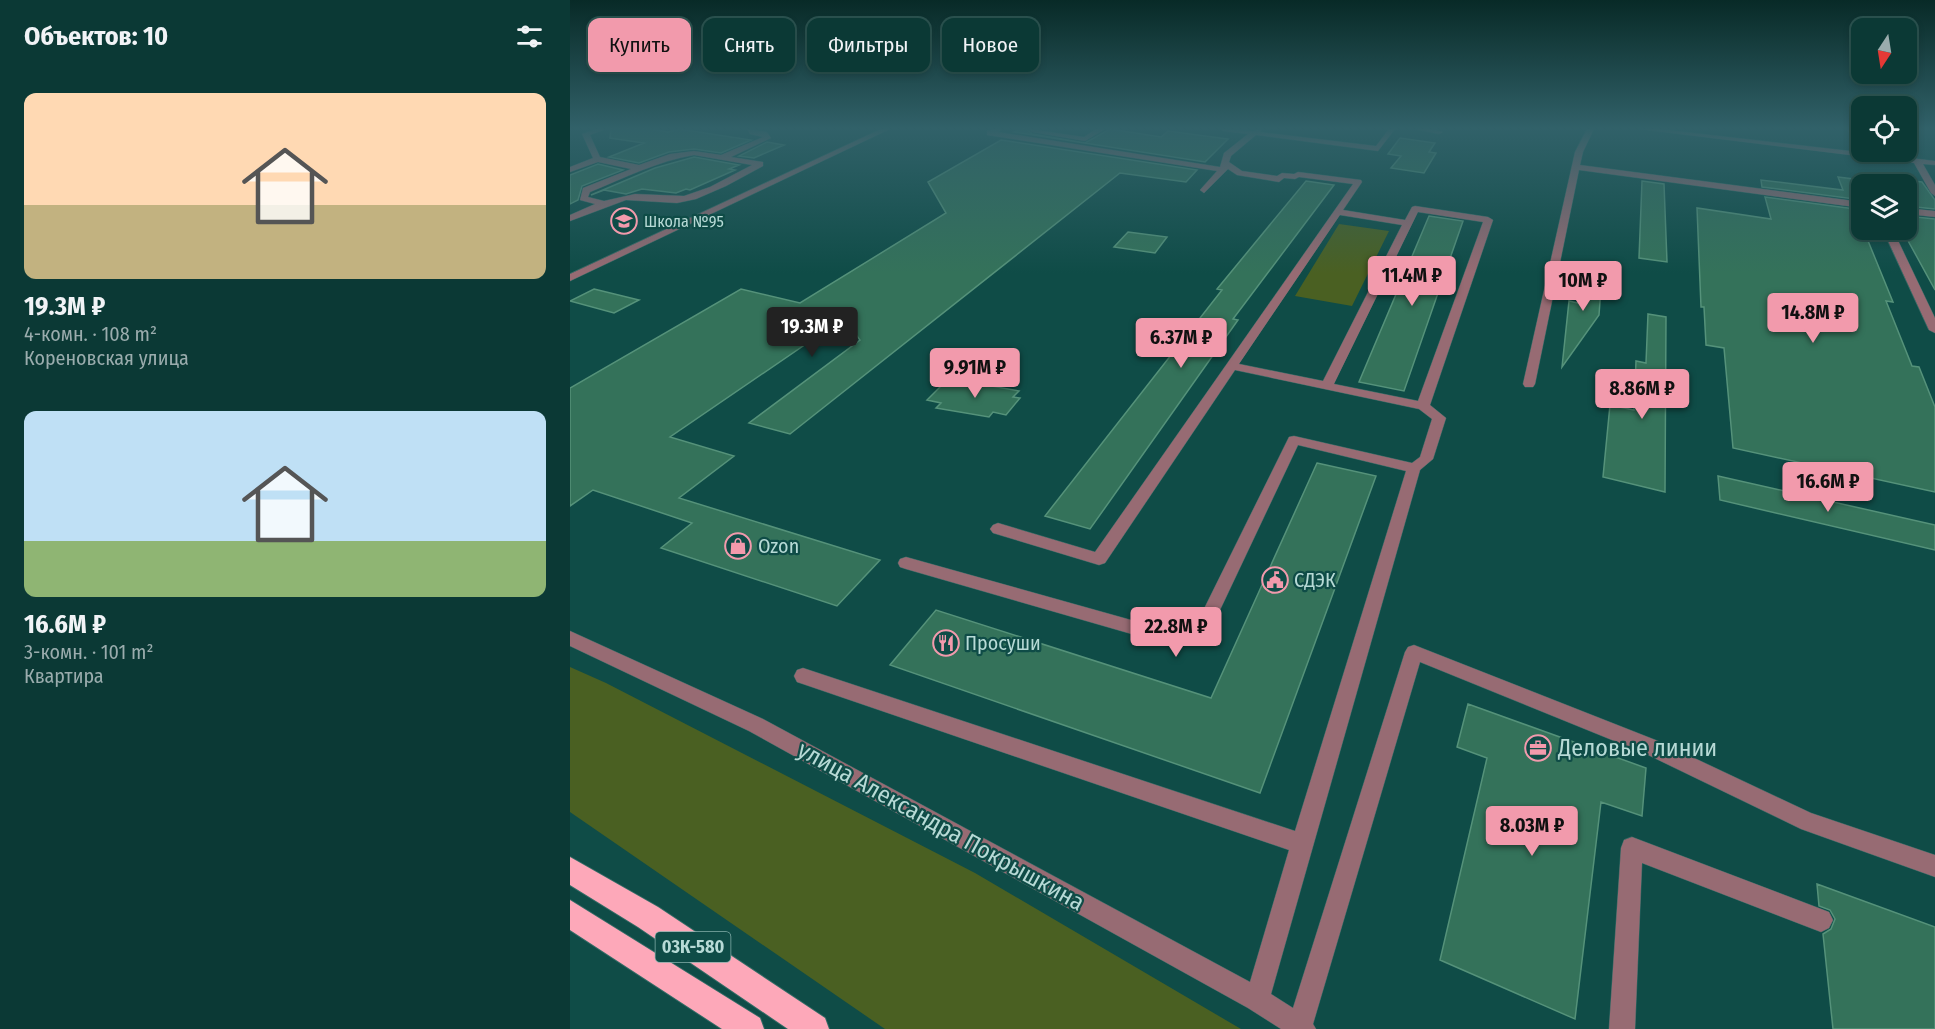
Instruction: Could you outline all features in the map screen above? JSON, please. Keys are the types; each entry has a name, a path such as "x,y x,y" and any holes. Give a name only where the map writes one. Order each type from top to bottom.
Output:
{"highway":[{"name":"03К-580","path":"570,870 648,917 814,1029"},
{"name":"03К-580","path":"570,914 749,1029"}],"street":[{"path":"603,203 583,198 586,190 618,177"},
{"path":"570,218 603,203 638,196 664,202 687,199 736,177"},
{"path":"691,207 758,177"},
{"path":"570,278 782,177"},
{"path":"1204,190 1215,177"},
{"path":"1266,177 1279,179 1281,177"},
{"path":"998,530 1099,559 1358,182 1315,177"},
{"path":"1529,384 1574,177"},
{"path":"1651,177 1851,204"},
{"path":"1926,177 1935,193"},
{"path":"731,189 750,192"},
{"path":"1327,386 1415,209 1488,220 1423,406"},
{"path":"1337,212 1407,223"},
{"path":"1917,212 1935,214"},
{"path":"1893,240 1935,330"},
{"path":"1232,366 1423,406 1438,418 1426,459 1414,468 1257,999"},
{"path":"906,563 1156,634 1183,635 1205,624 1294,440 1414,468"},
{"name":"улица Александра Покрышкина","path":"570,639 756,725 1257,999 1302,1028"},
{"path":"1302,1028 1414,652 1651,747 1808,822 1935,866"},
{"path":"803,676 1302,844"},
{"path":"1622,1029 1632,848 1821,920"}],"green space":[{"path":"1339,224 1389,231 1352,306 1295,296"},
{"path":"570,667 606,683 975,873 1241,1029 885,1029 570,812"}],"building":[{"path":"570,177 605,177 582,186 578,200 570,204"},
{"path":"634,177 719,177 690,190 686,189 676,193 642,189 626,194 604,190 591,195"},
{"path":"937,177 1115,177 790,434 749,423 860,340 844,318 670,437 734,456 679,498 880,560 837,606 661,548 692,523 593,490 570,506 570,388 741,289 800,303 946,213 928,182"},
{"path":"1149,177 1191,177 1186,182"},
{"path":"1838,177 1851,179 1851,199 1762,187 1761,180 1843,190"},
{"path":"1306,181 1334,185 1233,319 1238,320 1090,529 1045,516 1222,290 1217,289"},
{"path":"1642,181 1664,184 1667,262 1639,258"},
{"path":"1917,181 1922,182 1935,200 1935,209 1917,207"},
{"path":"1765,197 1851,208 1851,240 1868,240 1893,302 1886,301 1912,366 1919,367 1935,407 1935,492 1733,448 1724,348 1706,345 1704,307 1701,307 1697,208 1771,219"},
{"path":"1429,216 1463,221 1404,391 1359,382"},
{"path":"1917,217 1935,219 1935,290 1908,240 1917,240"},
{"path":"1128,232 1167,237 1155,253 1114,247"},
{"path":"1583,271 1602,274 1599,315 1562,367 1569,301 1578,303"},
{"path":"594,289 639,300 614,313 570,301"},
{"path":"1648,314 1666,317 1665,492 1603,477 1610,405 1634,410 1636,361 1646,363"},
{"path":"958,380 1019,391 1013,397 1020,398 1006,415 993,412 989,417 936,408 941,403 927,400 944,383 954,385"},
{"path":"1317,463 1376,476 1260,793 890,665 936,610 1211,698"},
{"path":"1718,476 1935,525 1935,550 1720,500"},
{"path":"1468,704 1646,768 1642,816 1601,802 1575,1019 1440,960 1487,758 1457,747"},
{"path":"1817,884 1935,927 1935,1029 1833,1029 1823,934 1831,929 1835,919 1830,910 1819,906"}],"place":[{"name":"Школа №95","path":"624,221"},
{"name":"Ozon","path":"738,546"},
{"name":"СДЭК","path":"1275,580"},
{"name":"Просуши","path":"946,643"},
{"name":"Деловые линии","path":"1538,748"}]}
